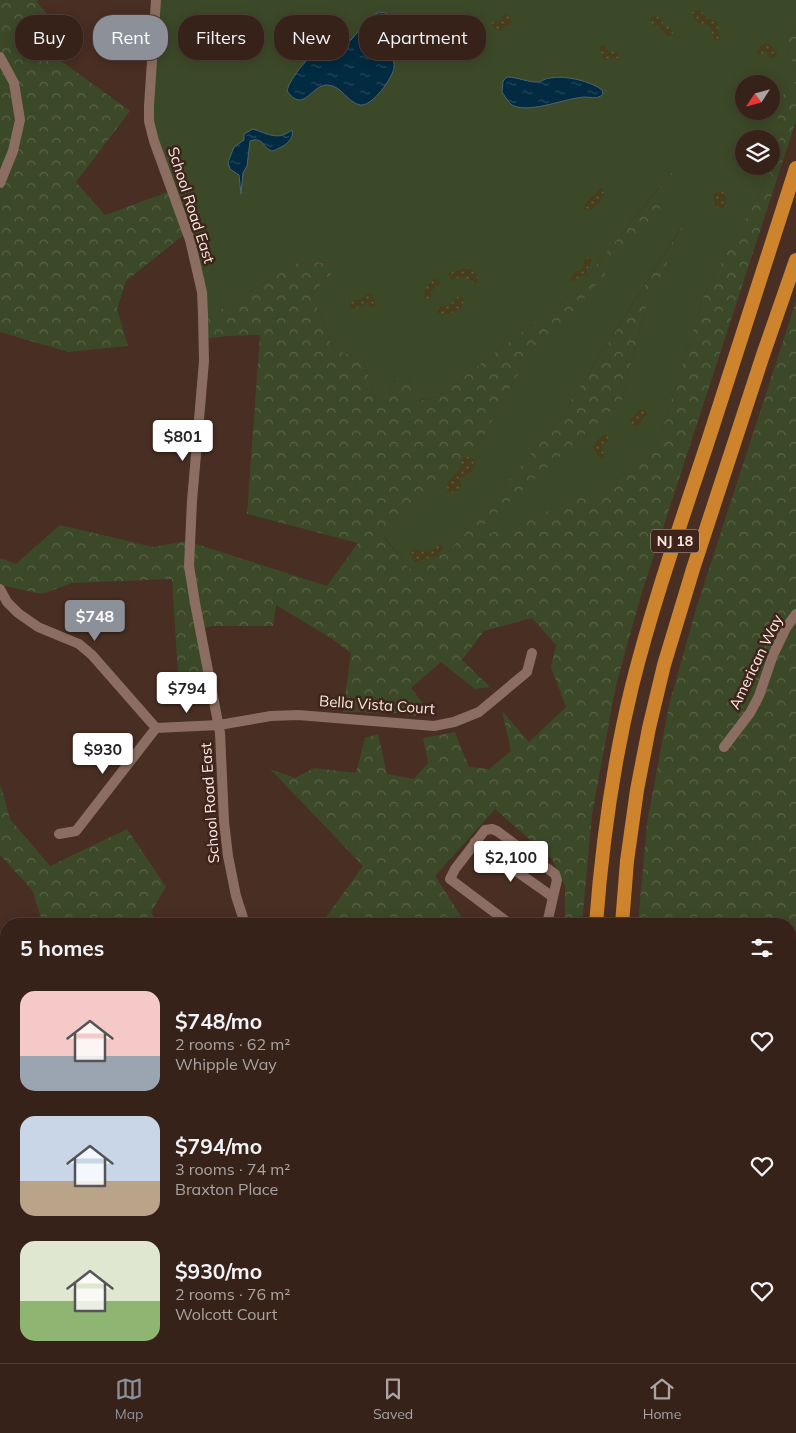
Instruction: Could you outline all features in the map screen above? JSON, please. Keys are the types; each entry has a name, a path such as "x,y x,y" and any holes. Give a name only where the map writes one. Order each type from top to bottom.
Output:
{"highway":[{"name":"NJ 18","path":"597,918 603,847 614,776 627,707 640,657 796,168"},
{"name":"NJ 18","path":"622,918 627,861 637,790 664,665 693,569 796,260"}],"street":[{"name":"School Road East","path":"156,0 149,121 154,141 190,240 202,292 204,361 189,566 219,725 222,748 226,844 233,886 242,918"},
{"path":"0,57 14,83 20,120 13,151 0,183"},
{"path":"0,589 7,602 18,613 38,627 79,644 92,655 156,728 76,831 59,834"},
{"name":"American Way","path":"724,747 750,713 759,696 773,655 786,628 796,614"},
{"name":"Bella Vista Court","path":"156,728 219,725 271,716 298,714 434,726 454,722 479,712 527,672 532,653"},
{"path":"502,918 450,879 455,869 485,830 492,829 497,831 555,874 557,880 548,918"},
{"path":"475,842 553,897"}],"green space":[{"path":"0,0 38,0 37,2 48,15 15,15 15,60 61,60 130,111 76,182 105,215 168,192 186,233 126,281 117,309 128,346 68,352 0,332"},
{"path":"159,0 796,0 796,27 784,43 796,70 796,81 780,98 780,75 735,75 735,120 779,120 784,125 780,136 780,130 735,130 735,175 767,175 760,193 705,293 657,445 606,488 492,534 489,532 469,536 621,402 644,313 684,223 557,423 449,551 409,569 384,536 481,441 515,378 671,173 575,291 438,397 420,400 411,405 419,380 401,376 376,398 363,360 333,349 312,294 340,263 299,262 204,320 186,233 145,100 151,60 168,60 168,15 157,15"},
{"path":"796,27 796,70 784,43"},
{"path":"796,81 796,121 780,170 780,136 784,125 779,120 780,98"},
{"path":"673,171 658,213 515,378 481,441 384,537 409,569 449,551 557,423 687,219 644,313 621,402 481,527 492,533 606,488 657,445 705,293 760,193 767,175 778,175 642,592 616,685 592,814 583,918 565,918 565,886 552,859 495,809 435,876 462,918 325,918 363,866 270,769 295,778 314,768 356,773 365,738 378,734 387,774 414,779 428,763 423,738 455,732 469,767 489,769 511,751 502,711 529,742 566,707 551,667 556,645 532,618 484,631 462,660 490,687 475,689 441,662 411,688 425,706 415,716 398,713 343,712 351,653 329,637 276,605 273,626 212,626 199,630 209,677 178,674 172,579 72,583 42,594 0,585 0,558 16,564 60,525 153,547 187,541 327,586 358,543 247,514 260,335 203,339 204,320 299,262 341,263 312,294 333,349 363,360 376,398 401,375 420,380 413,402 438,397 575,291"},
{"path":"796,301 796,918 639,918 647,823 669,705 696,609"},
{"path":"0,783 10,819 50,866 127,829 166,887 151,912 155,918 41,918 32,890 0,855"}],"sand":[{"path":"695,10 701,11 707,18 718,22 720,41 715,40 708,26 697,23 691,13"},
{"path":"505,14 510,17 512,22 504,27 502,31 499,31 491,24 493,21 500,21"},
{"path":"653,16 660,17 665,26 672,28 672,35 667,36 660,28 652,24 650,19"},
{"path":"766,42 776,51 777,55 775,58 770,58 766,52 759,55 756,52"},
{"path":"604,45 609,52 617,52 618,58 605,60 599,49 600,46"},
{"path":"602,188 605,192 599,202 591,209 584,210 583,207 586,203"},
{"path":"718,191 723,192 726,196 726,204 723,208 716,207 713,203 713,195"},
{"path":"587,258 593,261 586,274 574,282 571,281 570,279 574,273 581,269 583,260"},
{"path":"466,268 473,270 476,274 478,280 476,284 464,277 450,279 448,277 449,273"},
{"path":"435,279 439,279 441,283 433,289 430,299 425,299 424,293 426,288"},
{"path":"370,294 376,304 375,307 370,308 367,303 354,309 350,307 349,302"},
{"path":"458,296 462,297 464,301 457,311 445,314 437,313 438,307 450,305"},
{"path":"639,409 645,409 648,414 643,418 641,425 635,427 630,422"},
{"path":"606,434 609,438 602,446 604,457 599,459 593,444"},
{"path":"467,455 472,458 475,465 471,473 459,479 462,484 459,489 450,493 447,490 448,481 459,470 463,458"},
{"path":"440,544 443,546 443,549 437,556 416,563 412,559 410,552 412,550 429,551"}],"water":[{"path":"379,12 387,15 374,15"},
{"path":"359,30 359,60 393,60 393,72 376,97 365,104 356,104 337,88 328,85 317,88 303,99 293,98 287,91 292,79 307,60 349,60 349,41"},
{"path":"507,77 535,82 556,77 570,78 591,84 602,90 603,94 597,98 577,98 522,108 512,105 502,92 503,81"},
{"path":"253,129 273,136 282,135 292,130 292,134 286,144 272,151 258,140 250,141 247,166 243,173 241,194 239,175 230,169 228,162 234,147 244,140 244,134"}]}
